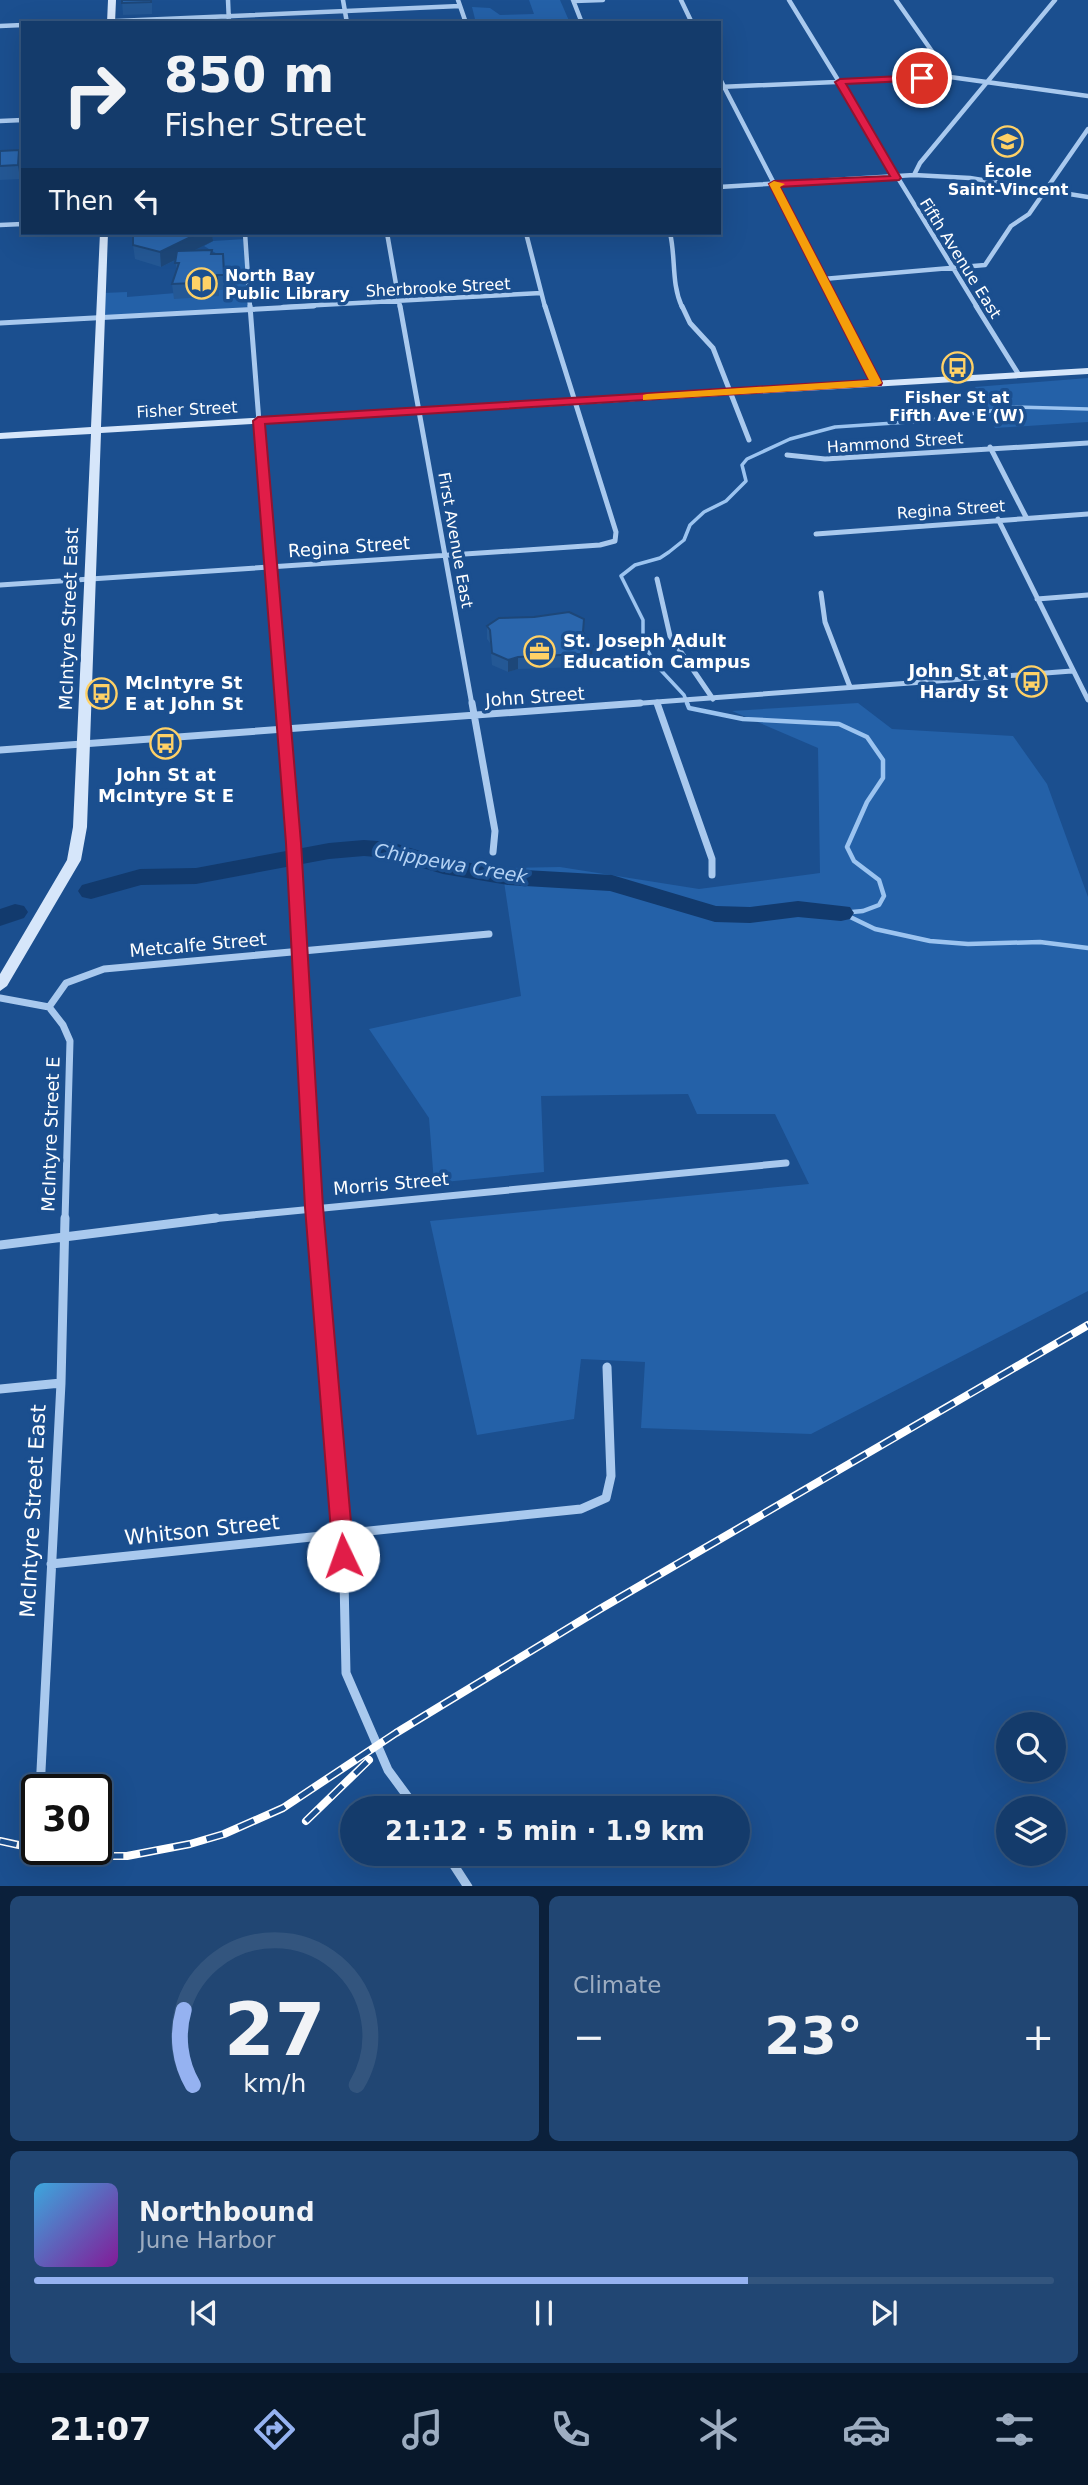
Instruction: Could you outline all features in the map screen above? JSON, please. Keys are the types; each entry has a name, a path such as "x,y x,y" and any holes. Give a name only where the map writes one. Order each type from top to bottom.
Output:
{"main road":[{"path":"111,21 112,0"},
{"name":"McIntyre Street East","path":"0,986 74,860 80,827 104,235"},
{"name":"Fisher Street","path":"0,436 1088,371"}],"street":[{"path":"228,0 229,21"},
{"path":"343,0 347,21"},
{"path":"458,0 465,21"},
{"path":"581,21 574,1 603,0"},
{"path":"681,0 691,21"},
{"name":"Fifth Avenue East","path":"789,0 896,178 956,269 1020,375"},
{"path":"896,0 950,77"},
{"path":"914,175 920,163 1055,0"},
{"path":"131,21 460,6"},
{"path":"0,26 21,25"},
{"path":"877,383 722,87 950,77 1088,96"},
{"path":"0,121 21,120"},
{"path":"823,279 985,265 1011,226 1029,214 1088,129"},
{"path":"721,187 914,175 970,178 1088,197"},
{"path":"0,225 21,224"},
{"path":"245,235 269,566 293,843 314,1207 343,1533 346,1673 388,1770 407,1796"},
{"name":"First Avenue East","path":"387,235 495,831 493,852"},
{"path":"526,235 541,293 575,402"},
{"path":"670,235 675,254 674,275 678,298 690,323 713,348 749,440"},
{"name":"Sherbrooke Street","path":"0,323 541,293"},
{"name":"Regina Street","path":"0,585 600,545 615,541 616,532 575,402"},
{"name":"Hammond Street","path":"787,455 825,459 1088,443"},
{"path":"990,447 1026,517"},
{"name":"Regina Street","path":"816,534 1088,514"},
{"path":"998,519 1088,700"},
{"path":"657,579 670,636 713,699"},
{"path":"821,593 825,622 850,687"},
{"path":"1037,599 1088,595"},
{"name":"John Street","path":"0,750 1072,671"},
{"path":"660,702 712,859 712,875"},
{"name":"Metcalfe Street","path":"49,1007 66,983 104,970 489,933"},
{"path":"0,998 49,1007"},
{"name":"McIntyre Street E","path":"49,1007 63,1025 70,1041 63,1235"},
{"name":"Morris Street","path":"0,1245 63,1235 314,1207 786,1163"},
{"name":"McIntyre Street East","path":"41,1774 61,1384 63,1235"},
{"name":"Whitson Street","path":"51,1564 581,1509 606,1498 611,1476 607,1367"},
{"path":"0,1389 61,1384"},
{"path":"455,1866 468,1886"}],"shaded area":[{"path":"529,0 560,0 569,21 476,21 472,7 490,8 500,15 534,14"},
{"path":"245,239 251,310 101,317 103,293 127,292 127,297 225,289 224,258 204,246 213,241"},
{"path":"1088,378 1088,422 995,428 975,387"},
{"path":"858,703 892,729 1013,736 1047,784 1088,897 1088,1291 811,1434 641,1428 645,1362 581,1359 574,1419 477,1435 430,1221 809,1184 775,1114 697,1114 688,1094 541,1096 544,1172 434,1183 429,1118 369,1029 521,996 502,868 560,867 699,889 820,873 818,748 732,711"}],"building":[{"path":"122,0 151,0 151,2 122,3"},
{"path":"19,150 18,165 0,166 0,151"},
{"path":"195,235 160,252 133,245 133,236"},
{"path":"212,250 211,254 223,254 224,275 217,275 217,282 172,284 179,263 175,263 177,251"},
{"name":"St. Joseph Adult Education Campus","path":"569,612 584,619 583,632 593,646 582,654 518,657 508,660 492,653 490,630 487,626 499,618"}],"waterway":[{"name":"Chippewa Creek","path":"688,705 684,695 656,665 643,643 643,620 621,576 635,565 660,558 684,540 690,525 704,512 726,501 746,481 742,465 747,459 790,439 835,427 924,421 1016,407 1088,409"},
{"name":"Chippewa Creek","path":"687,703 689,708 743,719 839,724 867,737 883,760 883,778 867,802 847,847 854,861 879,880 884,896 879,905 863,911 841,913"},
{"name":"Chippewa Creek","path":"91,891 140,877 196,876 329,851 364,848 391,850 443,866 508,877 612,883 715,914 750,915 798,909 841,913"},
{"name":"Chippewa Creek","path":"0,918 15,912"},
{"path":"842,913 875,929 930,941 968,944 1040,942 1088,948"}],"railway":[{"path":"112,1856 127,1856 190,1844 224,1834 283,1808 396,1733 600,1609 1088,1325"},
{"path":"306,1821 369,1760"},
{"path":"0,1841 21,1846"}],"slow traffic":[{"path":"647,397 877,383 774,184 780,184"}],"place":[{"name":"École Saint-Vincent","path":"1008,142"},
{"name":"North Bay Public Library","path":"202,284"},
{"name":"Fisher St at Fifth Ave E (W)","path":"957,368"},
{"name":"St. Joseph Adult Education Campus","path":"540,651"},
{"name":"John St at Hardy St","path":"1031,681"},
{"name":"McIntyre St E at John St","path":"102,693"},
{"name":"John St at McIntyre St E","path":"166,744"}],"route":[{"path":"343,1556 314,1207 293,843 258,421 877,383 774,184 896,178 840,82 922,78"}]}
